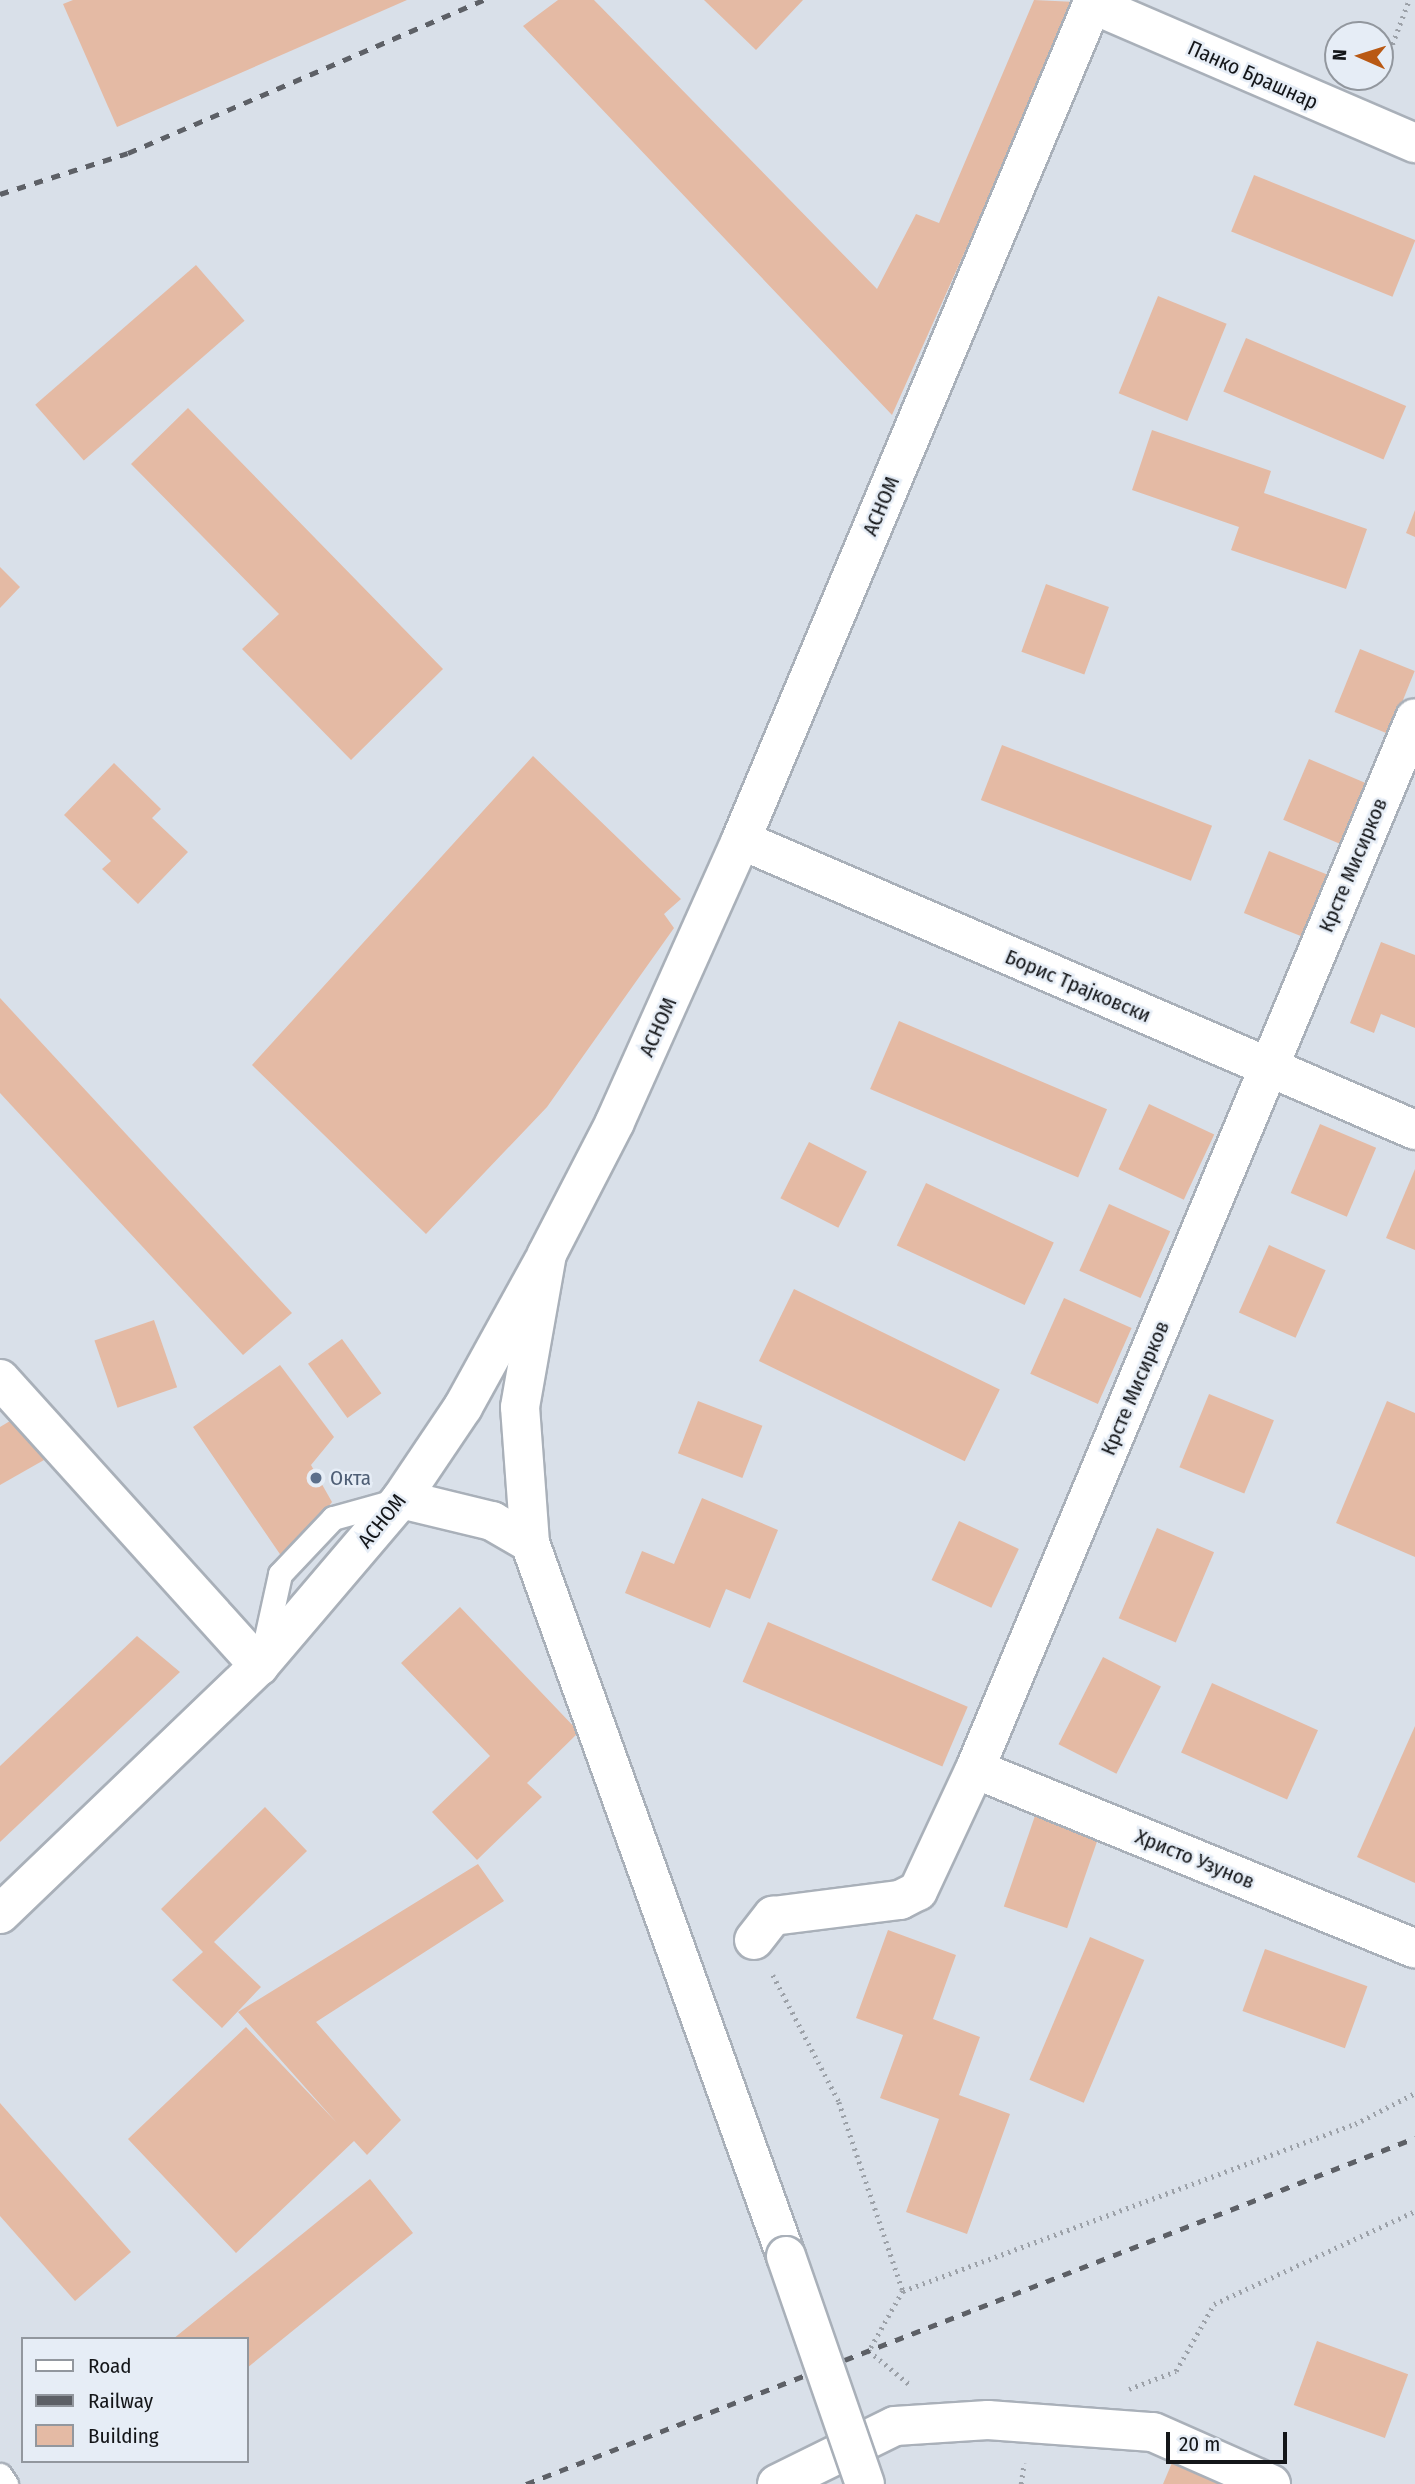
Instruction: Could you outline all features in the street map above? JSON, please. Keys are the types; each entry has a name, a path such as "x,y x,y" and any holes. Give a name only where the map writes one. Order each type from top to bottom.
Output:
{"street":[{"name":"Панко Брашнар","path":"1093,2 1415,143"},
{"name":"АСНОМ","path":"0,1914 259,1666 401,1499 463,1407 547,1254 615,1122 741,840 1093,2"},
{"name":"Крсте Мисирков","path":"754,1940 773,1916 900,1900 918,1891 975,1769 1415,718"},
{"name":"Борис Трајковски","path":"741,840 1415,1130"},
{"path":"547,1254 520,1407 530,1543 786,2256 864,2484"},
{"path":"0,1379 259,1666"},
{"path":"401,1499 492,1521 530,1543"},
{"name":"Христо Узунов","path":"975,1769 1415,1949"},
{"path":"777,2484 895,2426 951,2420 1153,2432 1272,2484"}],"lane":[{"path":"0,2475 6,2484"}],"path":[{"path":"1394,40 1409,0"},
{"path":"754,1940 839,2102 903,2291"},
{"path":"951,2420 869,2351 903,2291 1355,2124 1415,2094"},
{"path":"1115,2394 1176,2371 1213,2304 1415,2211"}],"building":[{"path":"73,0 407,0 117,127 63,4"},
{"path":"558,0 594,0 877,289 916,214 939,223 1034,0 1076,2 892,415 523,26"},
{"path":"704,0 803,0 756,50"},
{"path":"1254,175 1415,240 1392,297 1231,232"},
{"path":"196,265 245,321 84,461 35,405"},
{"path":"1158,296 1227,324 1187,421 1119,393"},
{"path":"1246,338 1406,406 1384,459 1223,391"},
{"path":"188,408 443,669 351,760 242,649 279,614 131,464"},
{"path":"1152,430 1271,471 1264,493 1367,529 1346,589 1231,550 1239,527 1132,490"},
{"path":"1415,510 1415,537 1406,533"},
{"path":"0,567 20,587 0,608"},
{"path":"1046,584 1109,607 1084,675 1021,652"},
{"path":"1360,649 1415,671 1389,734 1335,712"},
{"path":"1002,745 1212,826 1191,881 981,800"},
{"path":"533,756 681,899 664,914 674,928 547,1107 426,1234 252,1065"},
{"path":"1309,759 1368,784 1342,845 1283,820"},
{"path":"114,763 161,809 152,818 188,852 138,904 102,869 111,861 64,815"},
{"path":"1269,851 1332,876 1307,939 1244,913"},
{"path":"1381,942 1415,955 1415,1028 1381,1014 1374,1033 1350,1023"},
{"path":"0,998 292,1313 243,1355 0,1093"},
{"path":"899,1021 1107,1109 1078,1177 870,1089"},
{"path":"1149,1104 1214,1134 1184,1200 1119,1169"},
{"path":"1320,1124 1376,1148 1347,1217 1291,1193"},
{"path":"809,1142 867,1172 838,1228 780,1198"},
{"path":"1415,1169 1415,1250 1386,1238"},
{"path":"926,1183 1054,1243 1025,1305 897,1246"},
{"path":"1109,1204 1170,1231 1141,1298 1079,1271"},
{"path":"1269,1245 1326,1270 1296,1338 1239,1313"},
{"path":"794,1289 1000,1389 965,1461 759,1361"},
{"path":"1064,1298 1132,1328 1098,1404 1030,1374"},
{"path":"154,1320 177,1387 118,1408 94,1341"},
{"path":"342,1339 381,1393 347,1418 308,1364"},
{"path":"280,1365 334,1437 311,1465 332,1502 286,1563 193,1427"},
{"path":"1209,1394 1274,1420 1244,1493 1179,1467"},
{"path":"698,1401 762,1426 742,1478 678,1453"},
{"path":"1387,1401 1415,1413 1415,1557 1336,1523"},
{"path":"20,1415 44,1460 0,1485 0,1427"},
{"path":"702,1498 778,1530 750,1599 726,1589 710,1628 625,1593 642,1551 674,1564"},
{"path":"959,1521 1019,1549 991,1608 932,1580"},
{"path":"1157,1528 1214,1552 1176,1642 1119,1618"},
{"path":"460,1607 579,1732 527,1783 542,1797 477,1860 432,1812 490,1756 401,1663"},
{"path":"768,1622 968,1707 942,1767 743,1682"},
{"path":"137,1636 180,1672 0,1842 0,1766"},
{"path":"1103,1657 1161,1687 1116,1774 1059,1744"},
{"path":"1212,1683 1318,1730 1287,1800 1181,1752"},
{"path":"1415,1726 1415,1883 1357,1857"},
{"path":"265,1807 307,1851 214,1942 261,1987 222,2028 172,1980 203,1952 161,1909"},
{"path":"1037,1810 1100,1832 1067,1928 1004,1906"},
{"path":"478,1864 504,1901 316,2022 401,2120 367,2155 354,2141 236,2253 128,2139 246,2027 337,2123 238,2012"},
{"path":"888,1930 956,1955 933,2019 980,2037 959,2095 1010,2114 967,2234 906,2212 939,2119 880,2098 903,2035 856,2018"},
{"path":"1090,1937 1144,1960 1084,2103 1029,2080"},
{"path":"1265,1949 1367,1986 1345,2048 1242,2011"},
{"path":"0,2103 131,2252 75,2301 0,2216"},
{"path":"370,2179 413,2233 248,2367 248,2337 175,2337"},
{"path":"1317,2341 1408,2374 1385,2438 1294,2405"},
{"path":"1174,2458 1236,2484 1163,2484"}],"railway":[{"path":"0,194 128,153 484,0"},
{"path":"526,2484 1415,2138"}],"place":[{"name":"Окта","path":"316,1478"}]}
